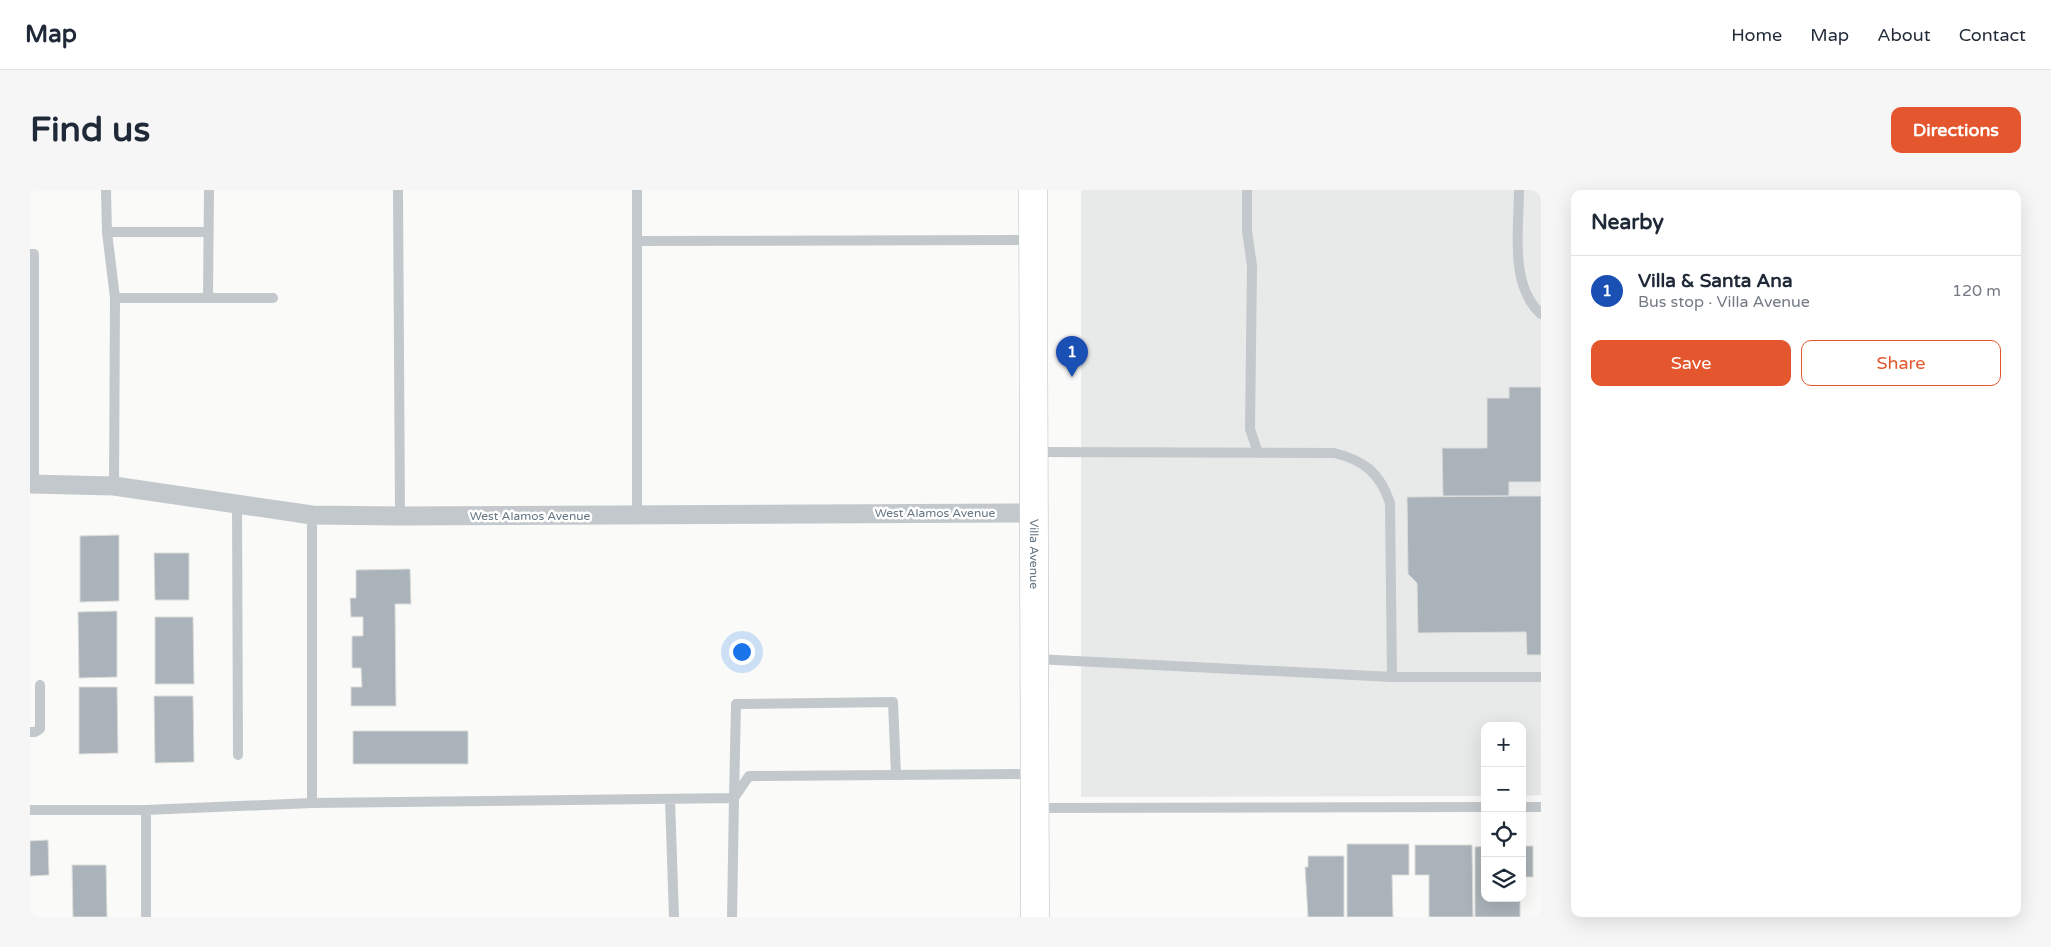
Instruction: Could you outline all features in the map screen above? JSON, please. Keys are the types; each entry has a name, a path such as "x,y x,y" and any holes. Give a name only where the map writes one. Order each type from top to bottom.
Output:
{"street":[{"name":"Villa Avenue","path":"1033,190 1032,512 1035,658 1035,917"},
{"name":"West Alamos Avenue","path":"32,484 114,486 312,515 1032,512"}],"lane":[{"path":"106,190 107,232 115,298 114,486"},
{"path":"208,298 209,190"},
{"path":"398,190 400,516"},
{"path":"637,190 638,515"},
{"path":"1247,190 1247,231 1252,266 1250,429 1258,453"},
{"path":"1518,190 1522,287 1529,301 1541,314"},
{"path":"107,232 208,232"},
{"path":"636,241 1033,240"},
{"path":"30,254 34,254 32,484"},
{"path":"115,298 273,298"},
{"path":"1032,452 1334,453 1352,457 1377,476 1385,488 1390,503 1392,677"},
{"path":"237,504 238,755"},
{"path":"312,515 312,803"},
{"path":"1035,658 1392,677 1541,677"},
{"path":"30,732 40,729 40,686"},
{"path":"732,917 736,704 893,702 896,775"},
{"path":"734,798 749,776 1035,774"},
{"path":"30,810 146,810 312,803 734,798"},
{"path":"670,799 674,917"},
{"path":"1035,808 1481,807"},
{"path":"1526,807 1541,807"},
{"path":"146,810 146,917"}],"shaded area":[{"path":"1081,190 1541,190 1541,795 1526,796 1526,722 1481,722 1481,796 1081,797"}],"building":[{"path":"1509,387 1541,387 1541,482 1509,482 1509,496 1443,496 1442,448 1487,448 1487,398 1509,398"},
{"path":"1541,496 1541,655 1527,655 1526,632 1418,633 1417,583 1408,574 1407,497"},
{"path":"119,535 119,601 80,602 80,536"},
{"path":"154,553 189,553 189,600 155,600"},
{"path":"410,569 411,604 395,604 396,706 351,706 351,687 362,687 361,668 352,668 352,636 363,636 363,617 351,617 350,598 356,598 356,570"},
{"path":"117,611 117,677 79,678 78,612"},
{"path":"155,617 193,617 194,684 155,684"},
{"path":"79,687 117,687 118,753 79,754"},
{"path":"154,696 193,696 194,762 155,763"},
{"path":"353,731 468,731 468,764 353,764"},
{"path":"48,840 49,875 30,876 30,841"},
{"path":"1347,844 1409,844 1409,875 1392,875 1393,917 1347,917"},
{"path":"1415,845 1472,845 1473,917 1429,917 1429,875 1415,875"},
{"path":"1481,846 1481,902 1520,902 1520,917 1475,917 1475,847"},
{"path":"1526,846 1533,846 1533,877 1526,877"},
{"path":"1308,856 1344,856 1344,917 1308,917 1305,867 1308,867"},
{"path":"72,865 106,865 107,917 73,917"}],"place":[{"name":"Villa & Santa Ana","path":"1072,377"}]}
